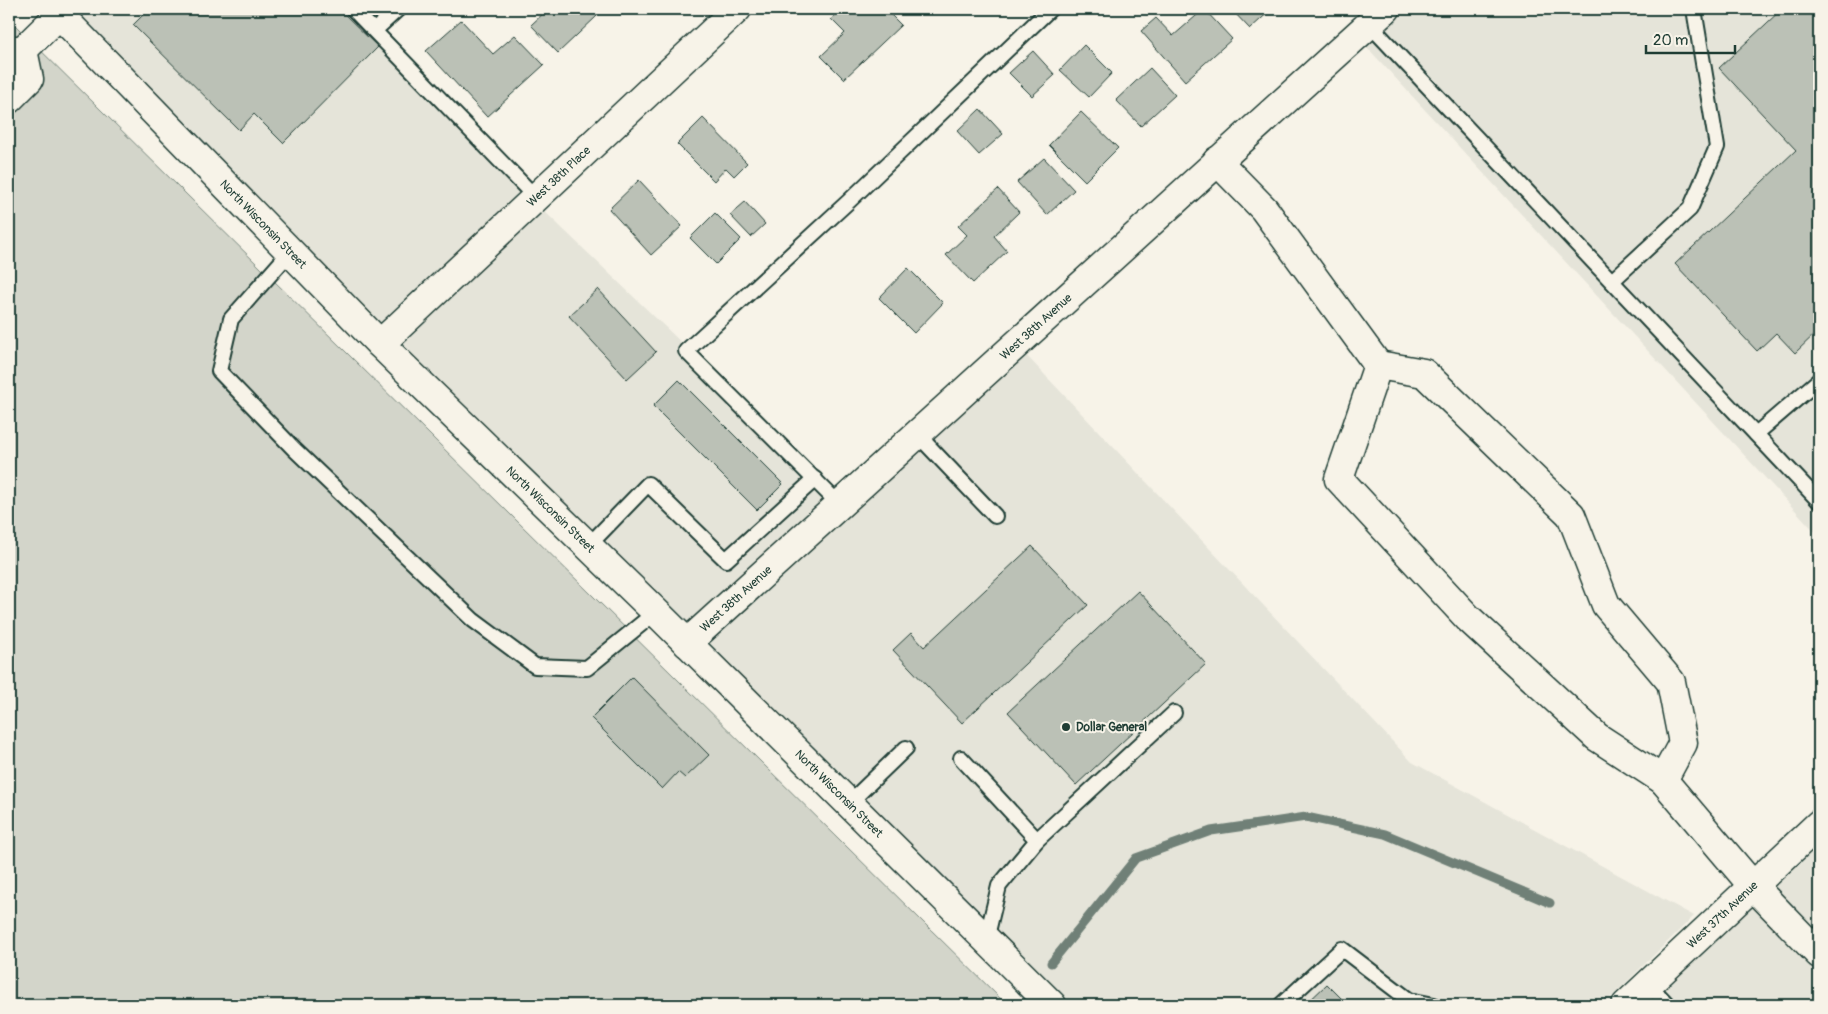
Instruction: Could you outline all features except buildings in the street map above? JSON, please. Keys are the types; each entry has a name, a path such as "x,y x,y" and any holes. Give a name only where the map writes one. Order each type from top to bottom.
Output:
{"street":[{"name":"West 38th Place","path":"380,344 737,9"},
{"path":"9,99 29,79 16,50 60,11"},
{"name":"North Wisconsin Street","path":"60,11 380,344 656,612 1052,1005"},
{"name":"West 38th Avenue","path":"687,643 1377,16"},
{"path":"1217,161 1264,209 1378,365 1424,373 1571,515 1606,605 1670,682 1683,743 1663,780"},
{"path":"1378,365 1339,479 1468,618 1597,737 1663,780 1752,885 1819,954"},
{"name":"West 37th Avenue","path":"1626,1005 1819,824"}],"lane":[{"path":"352,9 375,30 536,198"},
{"path":"375,30 398,9"},
{"path":"839,504 686,351 848,202 1050,9"},
{"path":"1612,281 1690,209 1717,147 1694,9"},
{"path":"1377,16 1612,281 1819,501"},
{"path":"290,252 231,319 219,371 294,449 473,620 535,666 587,668 656,612"},
{"path":"1756,434 1819,380"},
{"path":"917,434 996,516"},
{"path":"588,546 648,484 726,560 814,479"},
{"path":"986,940 999,886 1037,840 1174,714"},
{"path":"849,803 906,748"},
{"path":"960,758 1037,840"},
{"path":"1281,1005 1342,949 1409,1000 1434,1005"},
{"path":"1648,984 1668,1005"}],"shaded area":[{"path":"81,9 339,9 541,208 853,507 1025,354 1412,762 1694,916 1603,1005 1066,1005 702,647 73,16"},
{"path":"1402,9 1819,9 1819,536 1364,44"},
{"path":"9,19 19,29 1007,1005 9,1005"},
{"path":"1819,835 1819,1005 1639,1005"}],"waterway":[{"path":"1051,963 1136,858 1211,831 1306,817 1385,834 1550,903"}],"place":[{"name":"Dollar General","path":"1066,727"}]}
